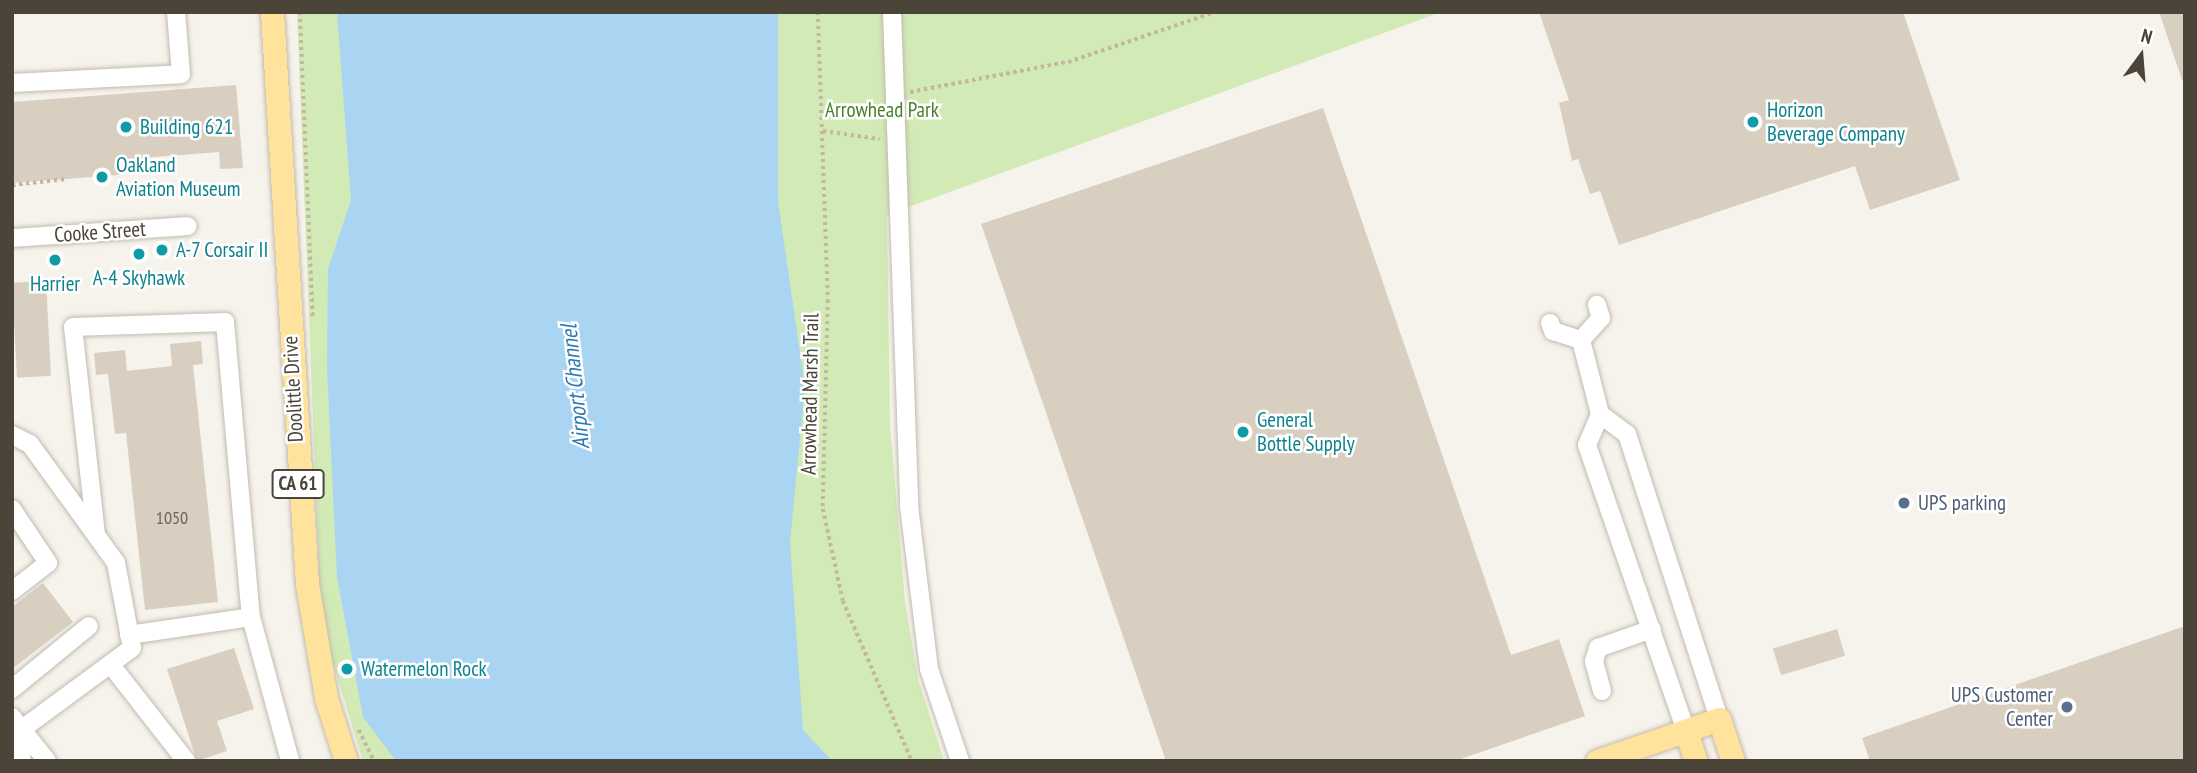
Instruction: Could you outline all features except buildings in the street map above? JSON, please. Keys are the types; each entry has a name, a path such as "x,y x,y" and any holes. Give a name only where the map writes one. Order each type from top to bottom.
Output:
{"main road":[{"name":"Doolittle Drive","path":"272,12 307,584 326,698 346,761"},
{"path":"1597,761 1719,719 1729,759"},
{"path":"1686,731 1696,761"}],"street":[{"path":"12,83 181,74 176,12"},
{"path":"892,12 909,506 929,669 960,761"},
{"name":"Cooke Street","path":"12,238 188,226"},
{"path":"1581,340 1601,318 1597,305"},
{"path":"96,536 73,327 225,322 251,617 290,761"},
{"path":"1550,323 1553,331 1581,340"},
{"path":"1581,340 1600,414 1587,444 1686,731"},
{"path":"1600,414 1627,434 1719,719"},
{"path":"12,435 30,444 116,563 132,648 111,665 15,725"},
{"path":"12,509 48,563 12,591"},
{"path":"129,635 251,617"},
{"path":"15,681 89,626"},
{"path":"1602,691 1594,662 1598,649 1652,629"},
{"path":"111,665 186,761"},
{"path":"15,725 22,761"},
{"path":"15,725 47,761"}],"path":[{"path":"300,12 313,324"},
{"name":"Arrowhead Marsh Trail","path":"818,12 828,300 823,509 830,557 912,761"},
{"path":"895,95 1068,62 1215,12"},
{"path":"822,131 897,141"},
{"path":"12,185 66,179"},
{"path":"353,718 374,761"}],"green space":[{"name":"Arrowhead Park","path":"297,12 1441,12 887,215 890,424 905,601 918,679 944,761 363,761 321,624"}],"water":[{"name":"Airport Channel","path":"337,12 778,12 778,201 805,387 790,543 803,730 832,761 396,761 363,717 337,577 327,368 328,269 351,200"}],"place":[{"name":"Horizon Beverage Company","path":"1753,122"},
{"name":"Building 621","path":"126,127"},
{"name":"Oakland Aviation Museum","path":"102,177"},
{"name":"A-7 Corsair II","path":"162,250"},
{"name":"A-4 Skyhawk","path":"139,254"},
{"name":"Harrier","path":"55,260"},
{"name":"General Bottle Supply","path":"1243,432"},
{"name":"UPS parking","path":"1904,503"},
{"name":"Watermelon Rock","path":"347,669"},
{"name":"UPS Customer Center","path":"2067,707"}]}
